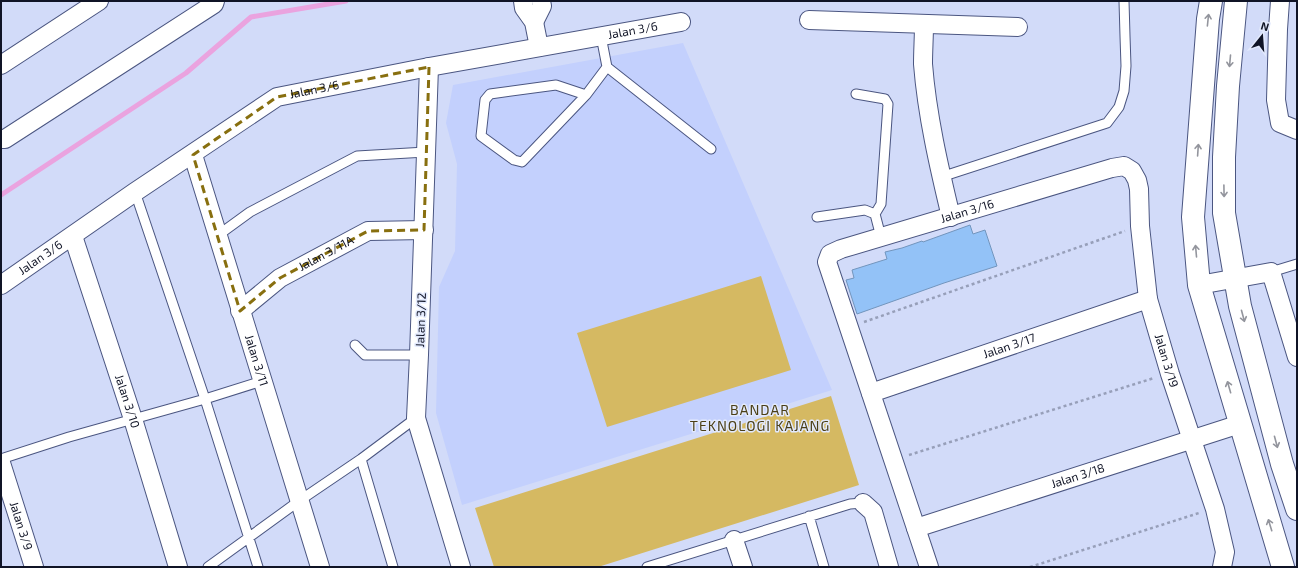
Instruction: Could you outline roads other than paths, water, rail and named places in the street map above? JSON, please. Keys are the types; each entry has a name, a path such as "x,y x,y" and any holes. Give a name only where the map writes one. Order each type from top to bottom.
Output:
{"street":[{"path":"1,65 99,1"},
{"path":"1,139 5,139 208,8 214,4 215,1"},
{"path":"1210,1 1193,217 1199,285 1282,566"},
{"path":"1236,1 1228,86 1224,157 1224,213 1240,306 1290,472 1297,509"},
{"path":"1280,1 1276,100 1280,122 1297,130"},
{"path":"539,47 527,10 541,3"},
{"path":"809,20 1018,27"},
{"name":"Jalan 3/6","path":"1,285 277,97 429,67 681,22"},
{"path":"924,24 923,62 926,90 941,177 951,217"},
{"name":"Jalan 3/12","path":"429,67 416,418 461,567"},
{"name":"Jalan 3/11","path":"192,155 320,567"},
{"name":"Jalan 3/19","path":"1112,168 1124,166 1132,171 1137,180 1139,189 1140,226 1148,299 1191,441 1215,509 1225,552 1222,567"},
{"name":"Jalan 3/16","path":"871,392 827,262 830,254 841,249 1112,168"},
{"name":"Jalan 3/11A","path":"240,312 280,278 368,231 424,230"},
{"name":"Jalan 3/10","path":"74,236 133,419 178,567"},
{"path":"1199,285 1271,272 1297,357"},
{"name":"Jalan 3/17","path":"871,392 1148,299"},
{"path":"871,392 929,567"},
{"name":"Jalan 3/18","path":"916,528 1191,441 1240,424"},
{"name":"Jalan 3/9","path":"1,463 5,491 34,567"},
{"path":"863,503 873,512 890,567"},
{"path":"734,540 743,567"}],"lane":[{"path":"941,177 1107,123 1119,107 1124,91 1126,66 1124,1"},
{"path":"601,36 607,67 711,149"},
{"path":"586,95 556,85 490,94 485,100 481,136 514,160 522,162 586,95 607,67"},
{"path":"856,94 884,99 888,104 881,204 875,214 881,237"},
{"path":"217,236 250,212 357,156 426,152"},
{"path":"136,192 205,399 258,567"},
{"path":"817,217 865,210 875,214"},
{"path":"1271,272 1297,264"},
{"path":"355,345 365,355 419,355"},
{"path":"1,459 69,437 205,399 262,381"},
{"path":"208,567 416,418"},
{"path":"361,458 393,567"},
{"path":"647,567 674,563 734,540 850,504 863,503"},
{"path":"810,516 824,567"}],"waterway":[{"path":"1,195 186,73 251,17 346,1"}],"district":[{"name":"BANDAR TEKNOLOGI KAJANG","path":"760,418"}]}
